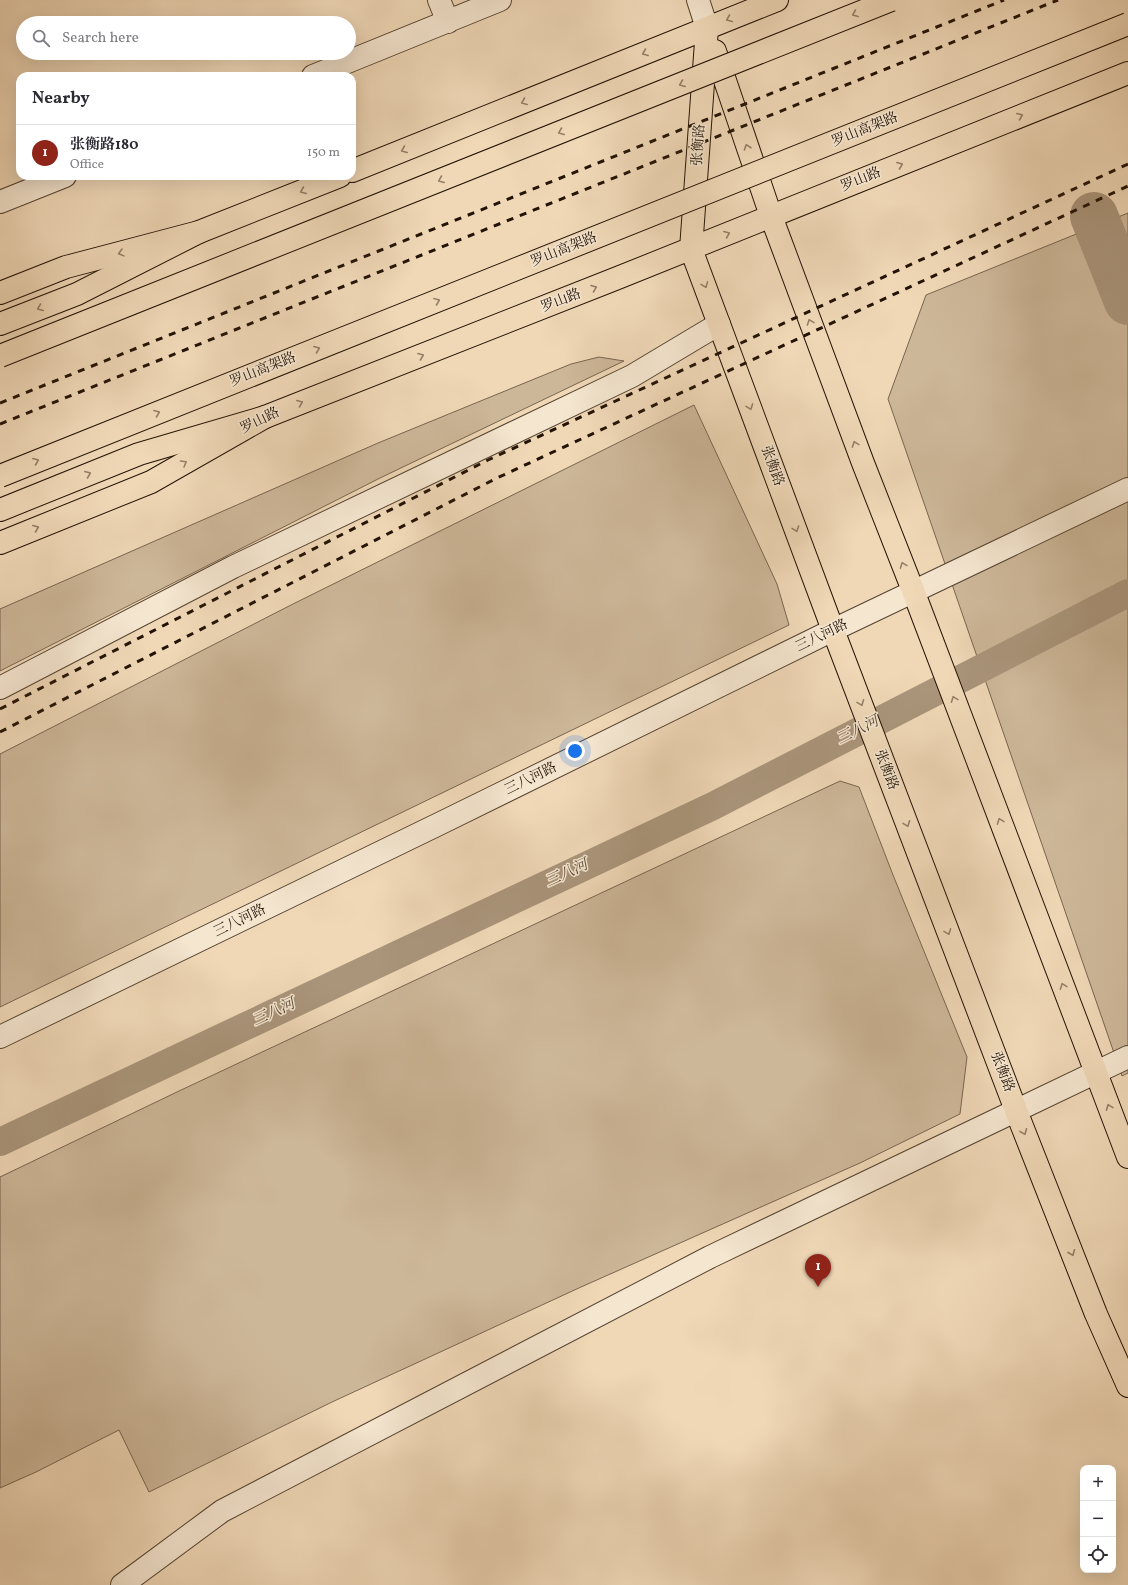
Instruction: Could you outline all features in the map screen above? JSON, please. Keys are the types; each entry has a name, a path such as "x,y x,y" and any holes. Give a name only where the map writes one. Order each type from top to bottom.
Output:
{"main road":[{"path":"356,169 777,0"},
{"path":"0,356 891,0"},
{"name":"罗山高架路","path":"0,476 1128,24"},
{"path":"707,28 770,216 1128,1157"},
{"name":"张衡路","path":"707,28 691,248 833,630 1016,1111 1096,1314 1128,1386"},
{"name":"罗山路","path":"0,543 150,482 265,417 1128,73"},
{"path":"0,324 77,294 199,232 330,180"},
{"path":"0,293 66,267 199,232"},
{"path":"0,510 139,454 265,417"}],"street":[{"path":"439,0 448,22"},
{"path":"356,59 500,0"},
{"path":"698,0 707,28"},
{"path":"323,72 353,60"},
{"path":"0,202 54,180"},
{"path":"0,688 233,567 632,376 719,324"},
{"name":"三八河路","path":"0,1037 441,823 833,630 914,593 1128,489"},
{"path":"122,1585 222,1511 710,1256 1128,1058"}],"shaded area":[{"path":"1128,213 1128,1073 1122,1076 888,399 926,295"},
{"path":"599,357 624,361 380,478 0,671 0,609 378,443 571,364"},
{"path":"694,405 777,584 789,625 0,1007 0,754 293,604"},
{"path":"840,781 859,787 967,1057 960,1114 860,1163 581,1287 332,1402 149,1492 119,1430 36,1472 0,1488 0,1177 179,1091"}],"waterway":[{"path":"1094,216 1128,301"},
{"name":"三八河","path":"0,1142 713,806 1128,593"}],"railway":[{"path":"0,403 1004,0"},
{"path":"0,424 1058,0"},
{"path":"0,709 488,460 1128,164"},
{"path":"0,732 497,478 1128,186"}],"place":[{"name":"张衡路180","path":"818,1287"}]}
